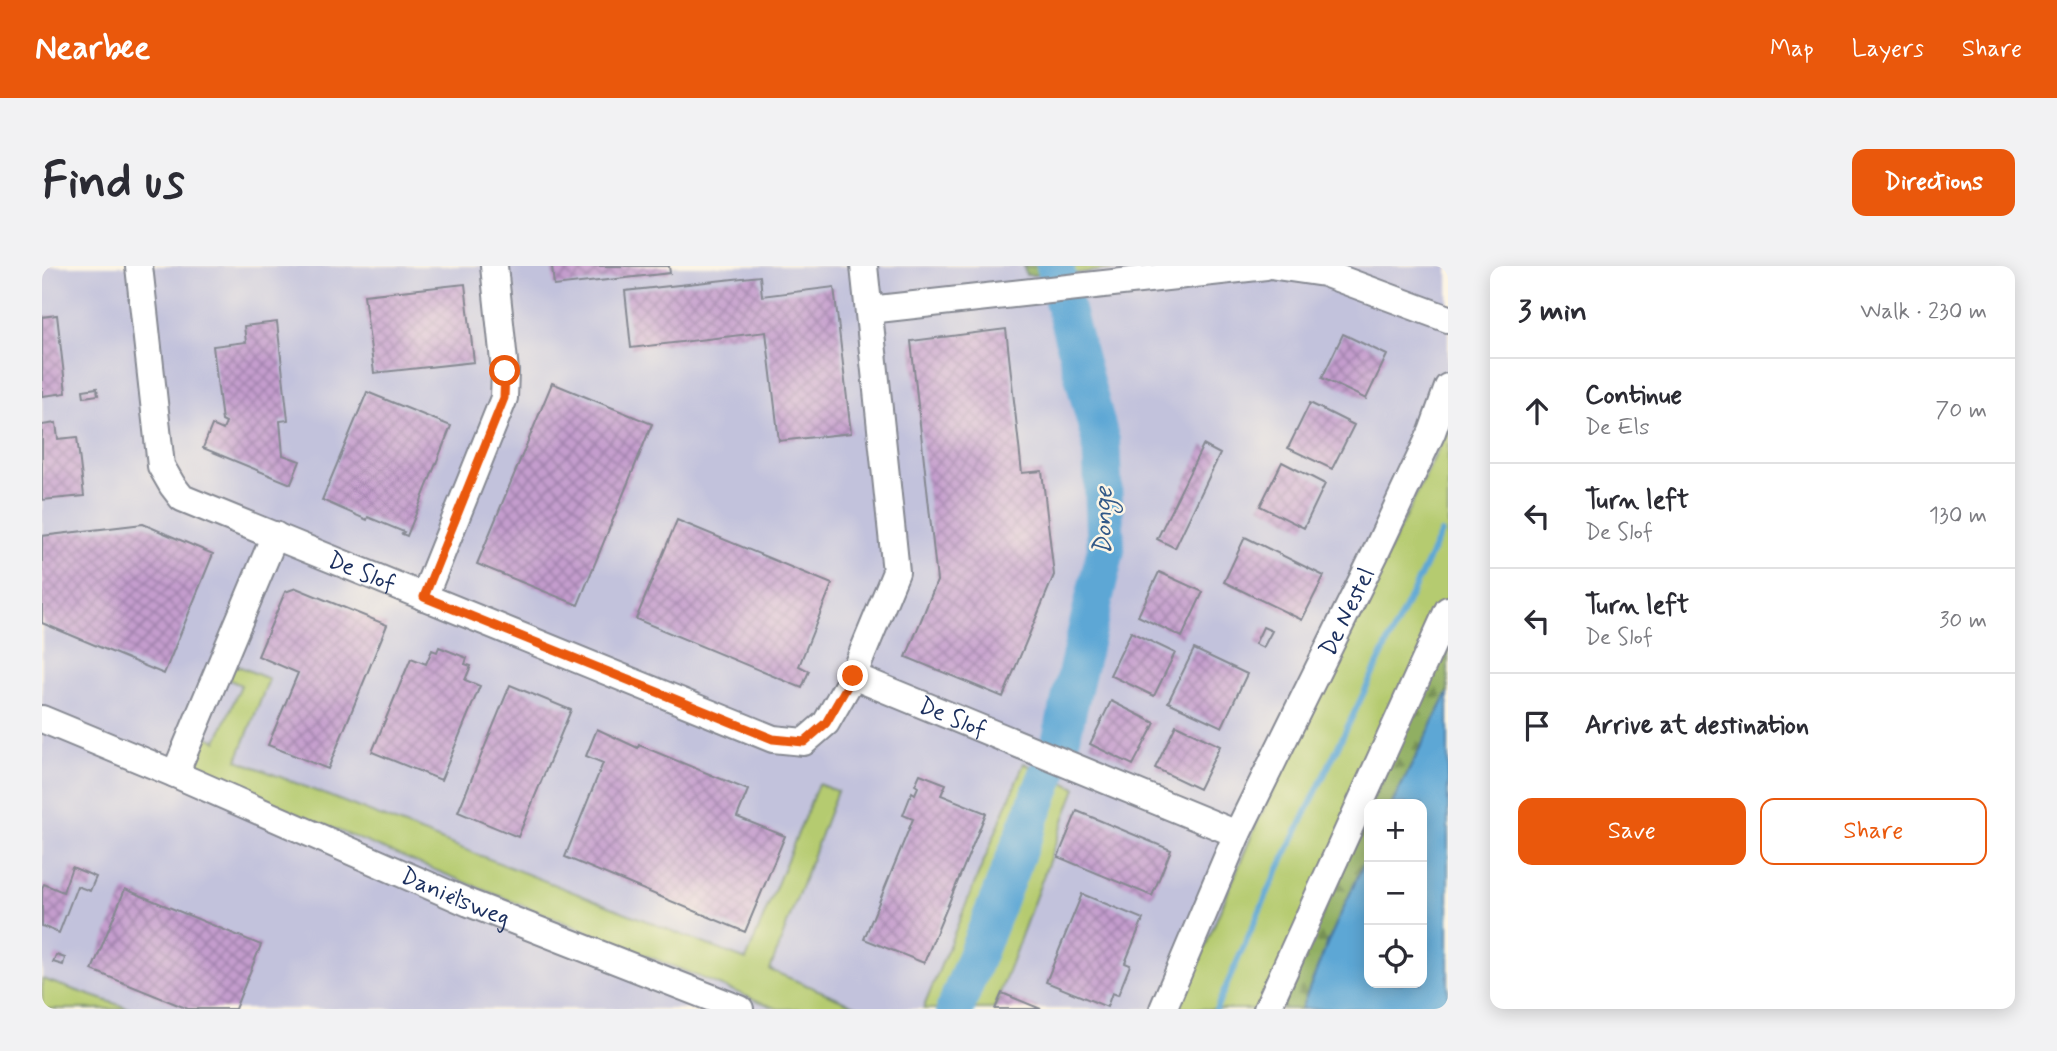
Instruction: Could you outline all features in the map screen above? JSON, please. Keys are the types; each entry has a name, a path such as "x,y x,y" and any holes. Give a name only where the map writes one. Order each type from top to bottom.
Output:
{"street":[{"name":"De Slof","path":"139,266 161,466 182,498 773,739 804,742 826,723 853,676 896,572 864,266"},
{"path":"424,597 504,398 505,371 494,266"},
{"path":"869,310 1266,266"},
{"path":"1276,266 1324,273 1448,319"},
{"name":"De Nestel","path":"1163,1009 1237,834 1381,542 1432,432 1448,387"},
{"path":"175,774 275,535"},
{"path":"1267,1009 1448,610"},
{"name":"De Slof","path":"853,676 1237,834"},
{"name":"Daniëlsweg","path":"42,719 175,774 469,903 740,1009"}],"shaded area":[{"path":"42,266 1448,266 1448,657 1372,799 1364,799 1364,817 1291,1009 131,1009 42,979"}],"green space":[{"path":"1024,266 1059,266 1061,275 1026,275"},
{"path":"1059,266 1142,266 1061,275"},
{"path":"1448,429 1448,602 1260,1009 1179,1009 1256,825"},
{"path":"1448,629 1448,693 1395,799 1373,799"},
{"path":"238,666 269,679 237,760 746,960 818,784 837,791 770,970 864,1009 778,1009 206,777 194,769 194,756 201,734 217,741 241,685 225,678 229,669"},
{"path":"1024,763 1076,788 994,1009 923,1009"},
{"path":"1364,819 1364,863 1301,1009 1281,1009"},
{"path":"42,979 131,1009 42,1009"}],"water":[{"path":"1448,693 1448,1009 1301,1009 1364,863 1364,988 1427,988 1427,799 1395,799"}],"building":[{"path":"552,266 669,266 670,273 554,286"},
{"path":"760,276 762,296 834,287 851,433 779,441 766,332 631,348 625,291"},
{"path":"465,284 474,362 374,373 364,295"},
{"path":"57,315 66,393 42,396 42,317"},
{"path":"277,322 288,420 280,421 283,455 300,461 291,484 203,448 212,425 223,430 226,423 222,421 213,346 246,342 244,326"},
{"path":"1006,329 1022,473 1042,471 1054,575 1003,697 906,657 937,581 911,341"},
{"path":"1343,334 1387,355 1366,399 1322,378"},
{"path":"552,383 652,424 578,605 477,564"},
{"path":"97,388 98,395 84,397 83,390"},
{"path":"367,392 451,426 407,536 402,534 404,532 368,517 367,520 322,500"},
{"path":"1310,403 1354,425 1332,469 1288,448"},
{"path":"56,423 58,439 77,437 84,496 42,500 42,425"},
{"path":"1203,445 1220,454 1175,548 1157,539"},
{"path":"1282,462 1325,484 1304,528 1260,506"},
{"path":"677,520 832,584 799,666 809,671 802,688 636,619"},
{"path":"143,524 213,554 164,674 42,623 42,536"},
{"path":"1245,537 1324,576 1302,620 1224,582"},
{"path":"1159,572 1203,592 1182,637 1138,616"},
{"path":"296,588 387,625 328,769 268,745 298,673 258,656 285,592"},
{"path":"1263,627 1272,631 1263,648 1255,644"},
{"path":"1131,632 1175,653 1154,696 1110,675"},
{"path":"439,647 467,658 465,664 471,666 465,680 480,686 441,780 372,752 411,658 426,664 432,650 437,652"},
{"path":"1194,649 1247,674 1222,727 1168,702"},
{"path":"510,685 571,710 518,837 458,812"},
{"path":"1111,701 1155,723 1133,765 1090,744"},
{"path":"1176,725 1220,746 1199,789 1155,768"},
{"path":"597,729 638,748 639,745 748,790 737,817 785,836 745,932 565,857 603,763 586,756"},
{"path":"920,774 946,784 941,795 986,813 924,963 864,939 913,819 903,815 912,792 915,794 918,787 915,785"},
{"path":"1077,811 1171,850 1152,896 1058,857"},
{"path":"72,867 96,877 90,891 77,886 59,933 42,926 42,888 44,884 63,892"},
{"path":"125,889 261,945 235,1009 188,1009 92,970"},
{"path":"1082,894 1143,919 1125,963 1130,965 1118,995 1112,993 1107,1007 1046,982"},
{"path":"56,955 65,958 63,965 53,962"},
{"path":"1002,993 1041,1009 995,1009"}],"waterway":[{"name":"Donge","path":"1055,266 1057,275"},
{"name":"Donge","path":"1060,743 1106,549 1101,442 1063,300"},
{"path":"1216,1009 1272,883 1441,533"},
{"name":"Donge","path":"955,1009 1048,774"}],"route":[{"path":"505,371 504,398 424,597 773,739 804,742 826,723 853,676"}]}
